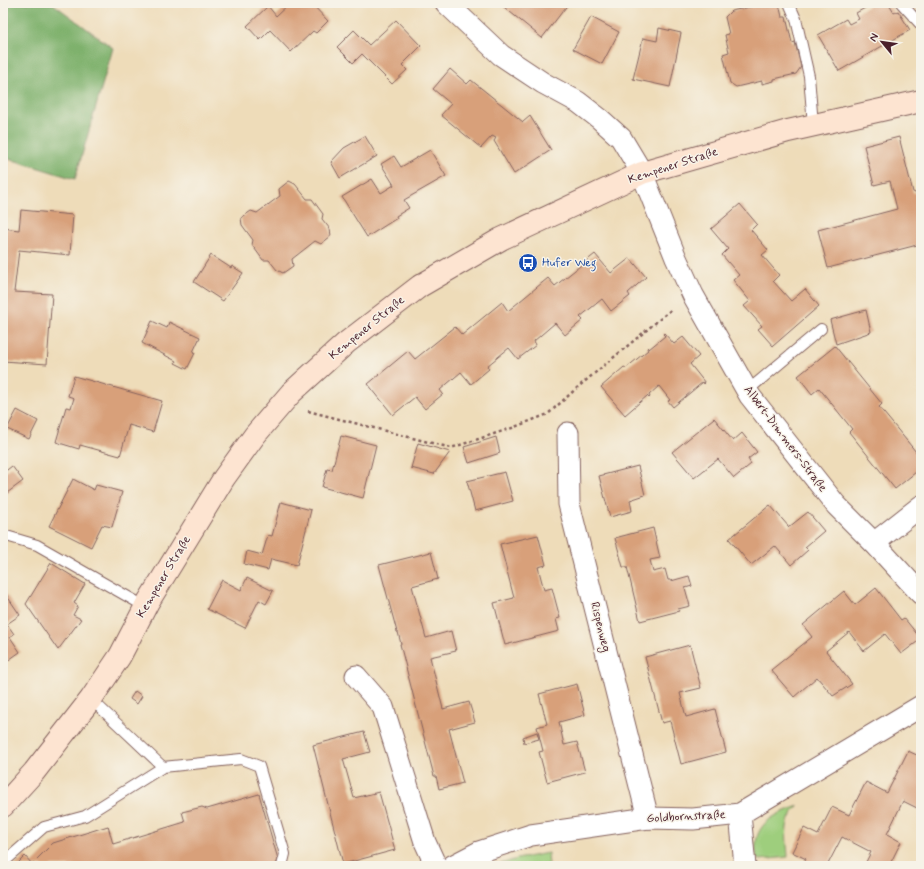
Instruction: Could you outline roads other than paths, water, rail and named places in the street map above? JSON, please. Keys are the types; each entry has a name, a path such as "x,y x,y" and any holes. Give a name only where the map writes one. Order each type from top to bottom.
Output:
{"main road":[{"name":"Kempener Straße","path":"3,806 34,772 91,699 120,656 146,606 224,478 280,404 346,343 420,286 501,240 642,173 788,130 921,101"}],"street":[{"path":"446,3 501,55 543,83 578,102 600,119 621,138 642,173"},
{"name":"Albert-Dimmers-Straße","path":"642,173 676,258 693,295 747,391 836,505 874,542 921,594"},
{"name":"Rispenweg","path":"568,433 569,504 648,818"},
{"path":"874,542 921,506"},
{"path":"356,676 383,707 425,842 436,866"},
{"name":"Goldbornstraße","path":"452,866 479,852 531,835 648,818 693,819 740,814 921,706"},
{"path":"740,814 746,866"}],"lane":[{"path":"789,3 796,19 809,76 813,125"},
{"path":"902,3 921,25"},
{"path":"747,391 820,329"},
{"path":"3,535 37,545 146,606"},
{"path":"91,699 163,767"},
{"path":"3,863 44,827 85,816 163,767 241,759 259,766 285,854 282,866"}],"place":[{"name":"Hufer Weg","path":"528,263"}]}
